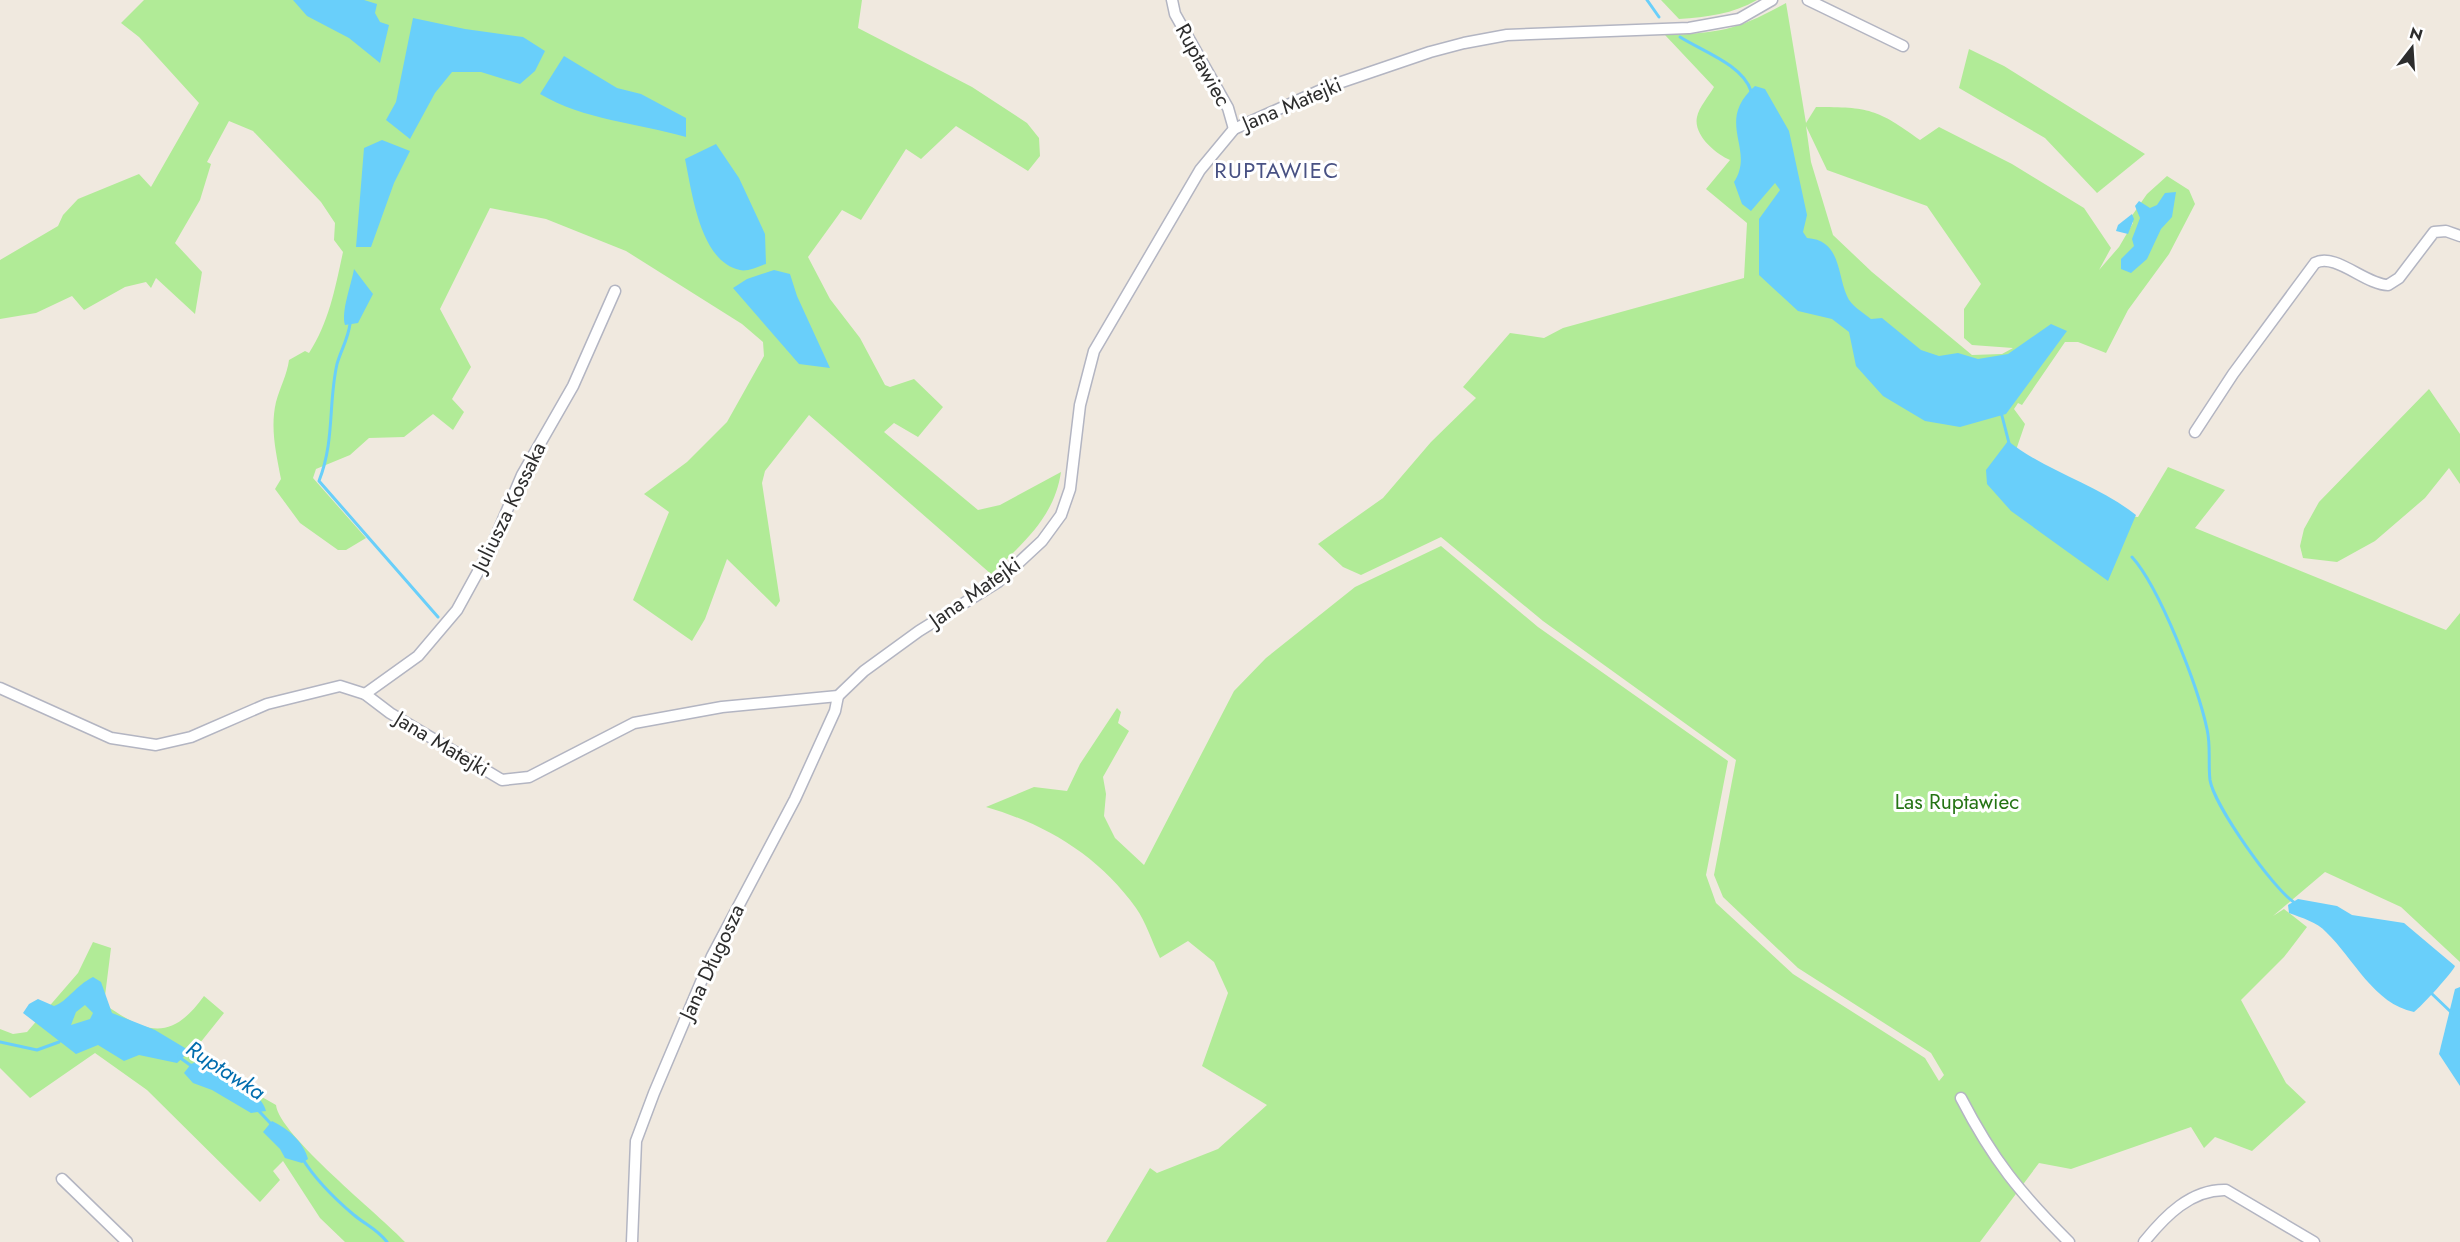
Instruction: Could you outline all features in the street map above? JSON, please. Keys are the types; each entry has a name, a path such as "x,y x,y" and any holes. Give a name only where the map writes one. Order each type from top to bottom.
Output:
{"street":[{"name":"Ruptawiec","path":"1172,0 1175,14 1228,108 1234,129"},
{"name":"Jana Matejki","path":"0,688 111,738 156,746 191,737 267,704 340,686 365,694 390,713 502,780 529,777 634,723 722,707 838,696 864,671 910,638 998,582 1042,541 1061,515 1070,489 1080,405 1094,351 1200,170 1234,129 1330,86 1430,52 1507,35 1689,28 1739,19 1772,0"},
{"path":"1808,0 1903,46"},
{"path":"2195,432 2233,374 2315,263 2329,261 2380,284 2388,285 2399,278 2434,232 2446,231 2460,236"},
{"name":"Juliusza Kossaka","path":"365,694 417,656 457,610 491,548 522,475 573,386 615,291"},
{"name":"Jana Długosza","path":"632,1242 636,1141 654,1093 712,956 795,799 835,711 838,696"},
{"path":"1961,1098 1999,1166 2025,1198 2069,1242"},
{"path":"62,1179 127,1242"},
{"path":"2144,1242 2164,1218 2190,1199 2212,1190 2226,1190 2314,1242"}],"green space":[{"path":"144,0 862,0 858,28 972,87 1027,123 1039,138 1040,156 1028,171 956,126 921,159 906,149 861,220 842,210 808,257 830,299 860,338 885,385 890,387 914,379 943,407 918,437 894,423 884,432 978,510 1000,505 1061,472 1052,503 1035,529 991,574 809,415 765,471 762,483 780,601 776,607 727,559 705,619 692,641 633,600 669,512 644,494 687,462 727,422 764,356 763,342 742,324 626,251 546,219 490,208 440,309 471,367 452,399 464,412 453,430 433,414 404,437 369,438 350,455 316,469 313,478 366,538 346,550 338,550 300,523 275,489 281,479 274,440 274,412 289,360 305,351 309,353 322,329 343,252 334,240 335,223 321,202 253,131 229,121 207,162 211,164 200,200 175,243 202,272 195,314 156,278 151,288 146,282 125,287 84,310 72,296 36,313 0,319 0,260 58,226 63,215 78,199 139,174 151,187 199,103 139,37 121,23"},
{"path":"1661,0 1757,0 1739,9 1720,14 1679,19"},
{"name":"Las Ruptawiec","path":"1786,3 1806,123 1816,107 1834,107 1872,112 1893,122 1920,140 1939,127 2012,164 2084,208 2111,248 2099,270 2119,247 2133,223 2131,217 2147,194 2167,176 2189,190 2195,204 2169,254 2128,310 2106,353 2078,342 2065,342 2022,405 2018,403 2014,409 2025,424 2016,450 2125,516 2138,517 2168,467 2225,490 2195,528 2446,630 2460,613 2460,962 2401,907 2325,872 2273,916 2284,909 2307,927 2284,957 2241,1000 2286,1083 2306,1102 2252,1151 2215,1137 2204,1148 2191,1127 2071,1169 2039,1163 1980,1242 1106,1242 1150,1168 1157,1173 1218,1149 1267,1105 1202,1066 1228,993 1214,962 1188,941 1160,958 1140,914 1105,872 1069,844 1049,832 1029,822 986,807 1034,787 1067,791 1080,764 1117,708 1121,712 1118,723 1129,731 1103,777 1106,794 1104,816 1115,838 1144,865 1234,691 1266,658 1355,587 1441,546 1538,627 1728,761 1706,875 1716,903 1793,974 1925,1058 1939,1081 1944,1075 1931,1053 1798,968 1723,897 1714,875 1736,760 1543,621 1441,537 1361,575 1343,567 1318,544 1383,498 1431,442 1476,398 1463,387 1510,333 1544,338 1563,328 1744,278 1747,223 1706,189 1730,160 1707,143 1698,130 1697,117 1714,87 1665,35 1701,33 1728,28 1754,19","holes":["1806,126 1827,170 1927,206 1981,284 1964,309 1964,338 1972,345 2013,348 2002,354 1972,355 1872,272 1833,235 1811,162"]},
{"path":"1969,49 2004,66 2145,154 2097,193 2045,138 1959,88"},
{"path":"2429,389 2460,434 2460,484 2449,468 2425,498 2375,541 2337,562 2303,558 2300,546 2304,529 2319,502"},
{"path":"93,942 111,948 104,1004 133,1022 145,1027 168,1027 192,1011 204,996 224,1013 196,1048 210,1062 236,1074 253,1092 276,1105 281,1118 312,1155 405,1242 345,1242 320,1218 283,1161 273,1171 280,1180 260,1202 147,1090 95,1053 30,1098 0,1068 0,1029 13,1034 27,1032 78,973"}],"water":[{"path":"293,0 364,0 377,4 375,13 380,22 389,25 380,63 349,38 307,16"},
{"path":"413,18 465,29 523,37 545,51 535,71 520,84 481,72 452,72 435,93 410,139 386,120 396,102"},
{"path":"564,56 617,88 641,94 686,118 686,137 574,110 540,94"},
{"path":"1755,86 1765,89 1789,131 1807,215 1803,232 1807,238 1818,240 1832,251 1847,296 1858,309 1871,319 1882,318 1921,350 1939,356 1958,353 1978,359 2008,354 2051,324 2067,331 2006,414 1960,427 1925,421 1883,396 1856,366 1849,332 1832,319 1798,311 1759,275 1759,219 1780,190 1775,183 1751,211 1742,204 1734,182 1740,170 1741,158 1736,123 1738,112 1743,99"},
{"path":"382,140 410,151 394,183 371,247 356,247 364,148"},
{"path":"716,144 739,178 765,234 766,264 749,270 740,270 726,264 716,254 707,240 695,207 685,159"},
{"path":"2176,192 2172,217 2161,229 2147,259 2131,273 2121,269 2121,259 2134,246 2132,239 2140,218 2135,206 2139,201 2150,208 2157,205 2165,193"},
{"path":"2132,214 2134,219 2128,234 2116,231 2118,225"},
{"path":"354,269 373,294 358,323 345,325 345,306"},
{"path":"774,270 790,274 797,296 830,368 799,364 733,288 747,279"},
{"path":"2008,441 2039,461 2121,504 2136,515 2108,581 2011,511 1987,484 1986,470"},
{"path":"2298,899 2337,906 2352,915 2404,923 2455,966 2414,1012 2400,1007 2387,1000 2365,979 2322,929 2289,913 2288,905"},
{"path":"93,977 101,982 112,1013 155,1030 190,1051 177,1063 139,1055 124,1061 98,1045 76,1054 23,1013 29,1004 38,999 54,1006 59,1004","holes":["85,1005 93,1013 90,1019 71,1025 76,1012"]},
{"path":"2460,987 2460,1086 2439,1054 2455,989"},
{"path":"202,1059 249,1088 263,1103 266,1111 251,1113 212,1090 193,1083 184,1073 191,1064"},
{"path":"272,1121 294,1136 303,1147 308,1159 302,1163 285,1158 280,1149 263,1132"}],"waterway":[{"path":"1647,0 1659,17"},
{"path":"1680,37 1731,66 1747,82 1751,91"},
{"path":"350,324 334,379 327,451 319,481 438,617"},
{"path":"2001,412 2009,443"},
{"path":"2132,557 2166,614 2187,664 2208,735 2210,780 2214,792 2259,865 2295,903"},
{"path":"2429,991 2452,1013"},
{"name":"Ruptawka","path":"0,1042 37,1050 59,1042"},
{"name":"Ruptawka","path":"179,1057 193,1067"},
{"name":"Ruptawka","path":"258,1110 272,1125"},
{"name":"Ruptawka","path":"302,1158 313,1174 333,1195 387,1242"}],"district":[{"name":"RUPTAWIEC","path":"1277,170"}]}
